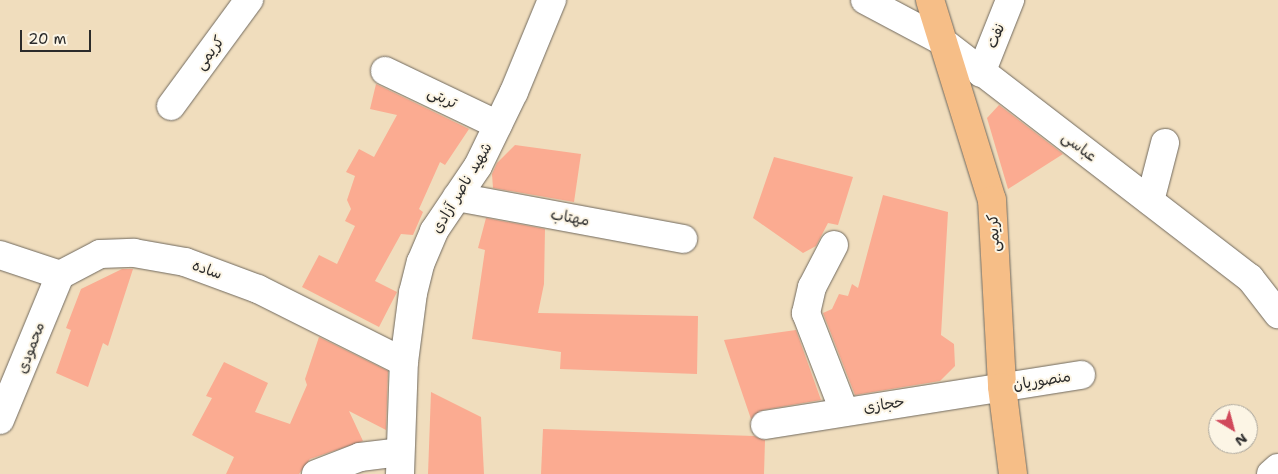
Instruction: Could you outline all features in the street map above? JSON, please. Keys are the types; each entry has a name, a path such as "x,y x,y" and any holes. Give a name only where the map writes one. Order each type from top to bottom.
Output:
{"main road":[{"name":"کریمی","path":"930,0 992,200 1002,388 1013,474"}],"street":[{"name":"کریمی","path":"171,106 249,0"},
{"name":"شهید ناصر آزادی","path":"399,463 404,362 413,293 421,262 434,231 478,166 498,125 552,0"},
{"name":"عباسی","path":"865,0 942,41 981,73 1250,278 1278,314"},
{"name":"نفت","path":"981,73 1010,0"},
{"name":"تربتی","path":"385,71 498,125"},
{"path":"1150,201 1165,143"},
{"name":"مهتاب","path":"457,197 683,239"},
{"path":"834,245 812,287 806,313 844,411"},
{"name":"ساده","path":"60,275 100,254 134,253 185,262 258,289 404,362"},
{"path":"0,255 60,275"},
{"name":"محمودی","path":"0,420 60,275"},
{"name":"منصوریان","path":"1002,388 1081,375"},
{"name":"حجازی","path":"765,426 844,411 1002,388"},
{"path":"316,474 360,457 399,463"},
{"path":"1271,474 1278,468"}],"building":[{"path":"376,84 469,129 445,165 440,162 419,209 423,212 413,235 401,234 375,281 397,292 379,327 302,287 319,255 337,264 355,226 345,221 351,209 347,200 355,176 346,172 359,149 374,157 397,115 370,109"},
{"path":"999,105 1063,154 1008,189 987,118"},
{"path":"515,145 581,154 574,202 493,188 492,174 497,163"},
{"path":"774,157 853,177 838,225 828,223 816,246 803,253 753,218"},
{"path":"883,195 948,212 941,335 954,344 955,366 940,381 855,395 823,313 832,309 839,294 848,296 852,284 858,288"},
{"path":"486,218 545,229 544,284 538,313 698,316 697,374 560,369 561,352 472,339 485,250 478,248"},
{"path":"122,269 133,269 108,346 103,343 88,387 56,373 71,330 66,328 81,289"},
{"path":"796,330 821,400 763,410 751,419 724,340"},
{"path":"319,337 388,371 386,430 349,411 363,441 310,459 299,474 226,474 234,457 192,435 212,398 206,396 224,362 268,383 255,412 290,424 307,385 305,379"},
{"path":"431,392 481,417 484,474 428,474"},
{"path":"543,429 754,436 765,440 764,474 541,474"}]}
